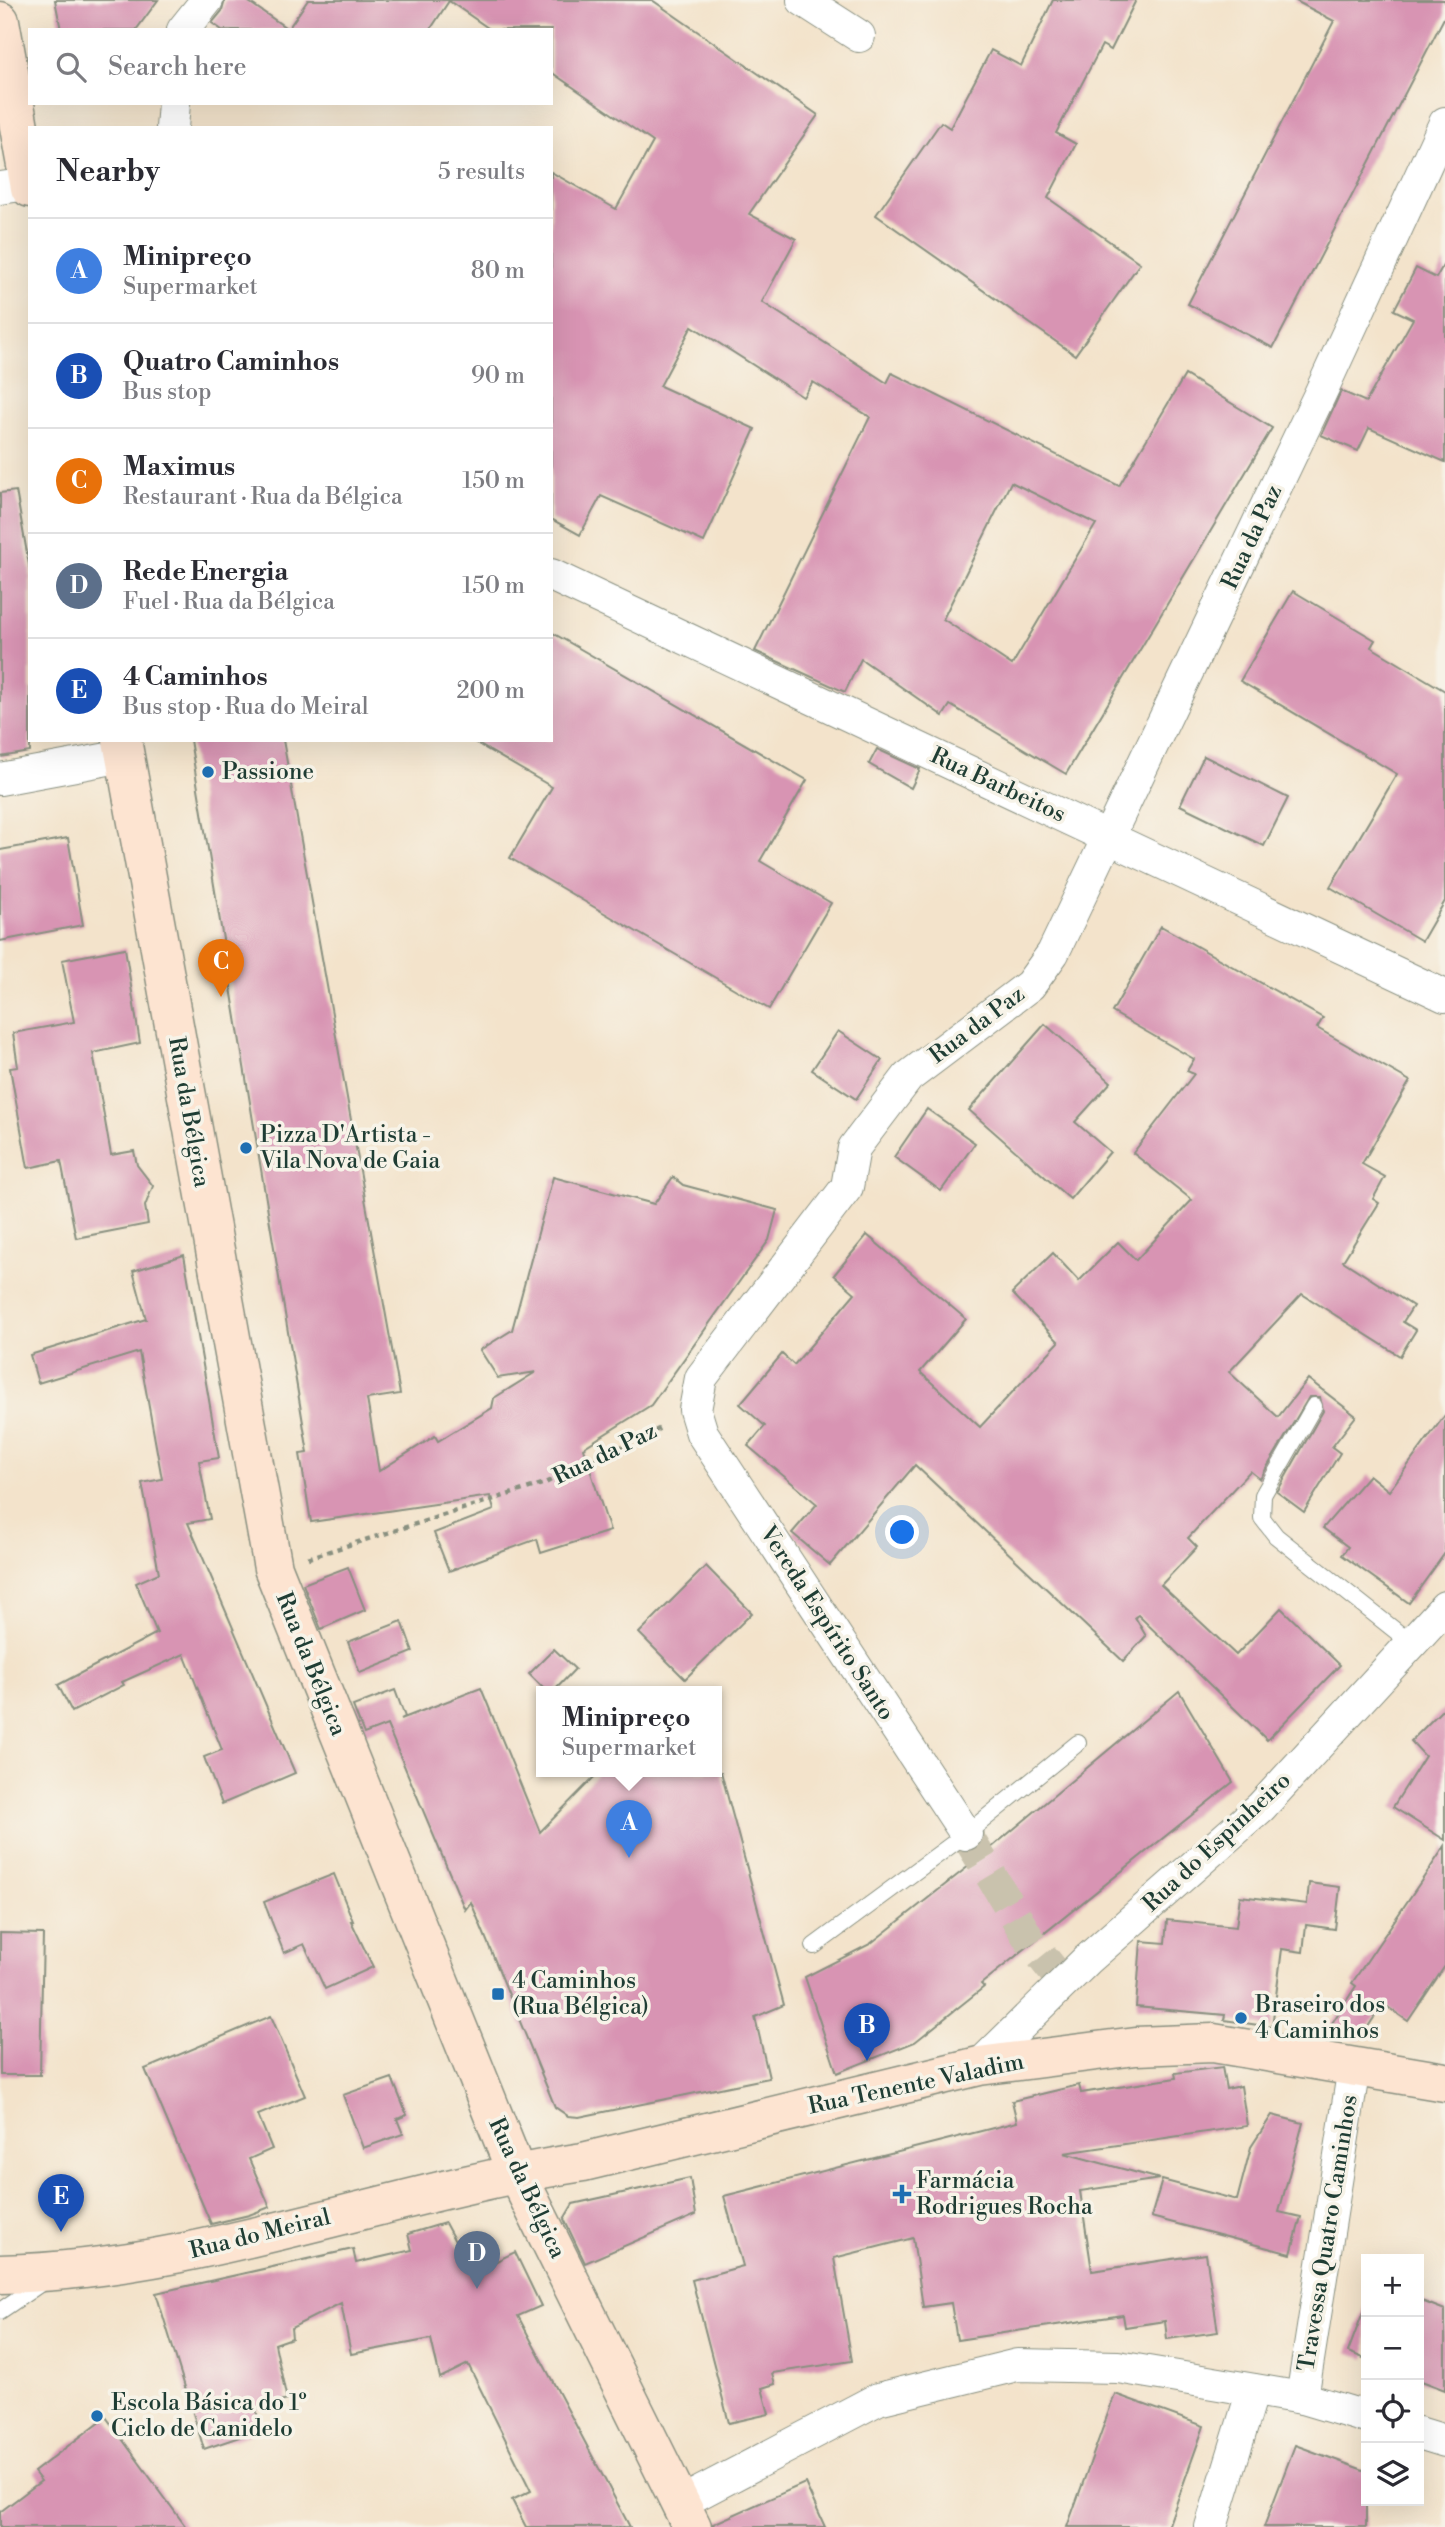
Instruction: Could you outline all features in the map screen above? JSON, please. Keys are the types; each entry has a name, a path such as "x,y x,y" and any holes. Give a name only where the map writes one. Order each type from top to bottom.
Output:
{"main road":[{"path":"0,22 28,180"},
{"name":"Rua da Bélgica","path":"123,748 273,1569 516,2172 687,2514"},
{"name":"Rua Tenente Valadim","path":"516,2172 583,2162 979,2066 1136,2046 1213,2043 1445,2082"},
{"name":"Rua do Meiral","path":"0,2274 56,2273 165,2258 516,2172"}],"street":[{"path":"185,28 207,0"},
{"path":"803,0 859,36"},
{"path":"172,126 174,105"},
{"name":"Rua da Paz","path":"695,1410 701,1378 847,1187 854,1148 908,1077 1030,985 1053,953 1110,838 1445,123"},
{"path":"0,188 28,186"},
{"name":"Rua Barbeitos","path":"553,576 1445,996"},
{"path":"0,779 123,748"},
{"name":"Vereda Espírito Santo","path":"695,1410 702,1433 965,1834"},
{"name":"Rua do Espinheiro","path":"979,2066 1087,1960 1261,1807 1445,1607"},
{"name":"Travessa Quatro Caminhos","path":"1301,2398 1354,2067"},
{"path":"687,2514 878,2399 1017,2365 1118,2367 1301,2398 1361,2416"},
{"path":"1212,2527 1253,2390"},
{"path":"1424,2435 1445,2441"}],"lane":[{"path":"1314,1406 1263,1495 1262,1518 1276,1536 1411,1643"},
{"path":"814,1946 965,1834 1078,1743"},
{"path":"0,2311 56,2273"}],"path":[{"name":"Rua da Paz","path":"273,1569 545,1483 592,1463 695,1410"}],"building":[{"path":"55,0 158,0 137,28 61,28"},
{"path":"225,0 246,0 287,28 219,28 212,23 222,11"},
{"path":"308,0 652,0 818,115 749,214 796,239 762,302 887,383 892,373 1119,486 1185,375 1272,428 1066,774 950,705 943,716 861,659 845,692 755,651 870,417 813,382 803,397 692,326 660,386 755,429 704,542 601,496 580,535 553,520 553,173 616,209 653,142 553,73 553,28 488,28 449,1 431,28 289,28","holes":["1011,482 1096,524 1012,665 943,619"]},
{"path":"1053,0 1136,0 1111,50 1102,45 1056,133 1076,144 1048,198 1140,263 1075,355 876,215 941,122 950,128 991,50 1021,66"},
{"path":"1294,0 1445,0 1445,16 1273,348 1188,304 1334,21"},
{"path":"1445,262 1445,462 1369,428 1358,451 1321,435 1341,391 1366,402 1413,319 1394,310 1416,268 1436,278"},
{"path":"16,491 28,559 30,752 0,757 0,493"},
{"path":"1293,591 1375,640 1371,647 1445,691 1445,901 1422,941 1330,887 1397,774 1240,681"},
{"path":"553,633 807,780 760,861 831,903 769,1009 510,858 552,787 474,742 553,742"},
{"path":"190,742 283,742 400,1394 367,1399 379,1471 435,1436 438,1441 492,1408 494,1398 536,1372 498,1378 480,1350 512,1330 553,1177 654,1204 673,1177 683,1185 777,1210 769,1240 651,1405 583,1448 610,1531 541,1553 537,1539 449,1571 434,1533 494,1510 490,1496 311,1522 300,1454 308,1453"},
{"path":"877,749 920,769 911,788 869,764"},
{"path":"1204,756 1288,798 1264,846 1180,805"},
{"path":"68,838 83,925 0,941 0,850"},
{"path":"1161,926 1323,1018 1317,1028 1410,1081 1362,1164 1385,1177 1373,1199 1379,1203 1343,1261 1413,1306 1403,1322 1416,1330 1400,1356 1302,1294 1229,1372 1278,1417 1308,1379 1356,1416 1332,1447 1340,1453 1304,1512 1277,1492 1323,1411 1320,1397 1309,1397 1260,1479 1250,1471 1188,1538 1197,1547 1161,1585 1236,1655 1281,1608 1340,1665 1267,1740 1138,1615 1135,1617 1146,1636 1123,1661 915,1465 830,1565 792,1533 817,1504 748,1446 765,1426 740,1404 782,1354 794,1365 855,1293 834,1275 867,1235 966,1319 920,1372 980,1427 1059,1342 1012,1293 1053,1253 1079,1281 1118,1242 1136,1260 1192,1200 1133,1153 1194,1074 1187,1071 1194,1059 1112,1012"},
{"path":"125,948 140,1043 93,1053 111,1155 134,1151 137,1165 153,1186 145,1206 148,1224 76,1238 61,1161 28,1168 10,1068 18,1067 13,1033 74,1022 62,960"},
{"path":"1045,1024 1111,1082 1075,1122 1110,1152 1070,1199 969,1110"},
{"path":"838,1031 882,1060 856,1099 812,1070"},
{"path":"927,1109 975,1143 941,1191 894,1157"},
{"path":"184,1255 219,1458 199,1461 210,1519 188,1523 295,1773 222,1804 204,1757 222,1750 184,1654 122,1682 124,1685 72,1712 58,1685 157,1633 136,1583 159,1573 142,1483 162,1479 139,1352 38,1383 30,1355 146,1319 133,1271"},
{"path":"1445,1415 1445,1553 1409,1603 1342,1555 1348,1547 1323,1528 1369,1475 1389,1491"},
{"path":"706,1566 752,1613 685,1679 639,1633"},
{"path":"348,1567 365,1610 321,1629 303,1584"},
{"path":"402,1621 413,1652 360,1673 348,1642"},
{"path":"554,1649 575,1669 559,1686 541,1686 529,1674"},
{"path":"481,1688 540,1832 594,1777 722,1776 784,2005 755,2017 769,2078 579,2117 568,2116 555,2107 471,1902 465,1910 387,1725 364,1734 353,1706 395,1690 405,1717 401,1719"},
{"path":"1179,1691 1233,1782 981,1984 984,1987 915,2042 837,2073 805,1977 870,1944 979,1858"},
{"path":"1445,1707 1445,1840 1393,1807 1425,1756 1411,1741"},
{"path":"1445,1846 1445,1966 1408,2021 1383,2004 1360,2039 1325,2034 1356,1986 1352,1983"},
{"path":"334,1874 351,1921 373,1967 325,1989 304,1944 284,1953 264,1902"},
{"path":"1309,1883 1340,1887 1335,1929 1306,1925 1303,1952 1282,1949 1272,2027 1224,2020 1225,2015 1136,2007 1141,1941 1165,1943 1167,1920 1236,1927 1240,1896 1307,1904"},
{"path":"0,1933 43,1934 40,2075 0,2075"},
{"path":"271,2016 305,2096 258,2115 272,2149 249,2159 270,2207 211,2224 145,2069"},
{"path":"1222,2067 1226,2089 1241,2086 1247,2126 1064,2153 1160,2179 1080,2191 1092,2271 1206,2254 1218,2332 1167,2339 1165,2321 1125,2327 1123,2315 957,2340 951,2303 923,2307 913,2238 834,2258 852,2361 772,2373 775,2384 762,2388 769,2414 729,2423 692,2280 743,2266 724,2196 1017,2122 1012,2101 1079,2085 1081,2093 1176,2078 1175,2073"},
{"path":"392,2078 407,2115 397,2119 403,2134 363,2148 343,2095"},
{"path":"1272,2115 1303,2123 1279,2212 1301,2217 1291,2254 1151,2217 1162,2180 1237,2200 1251,2147"},
{"path":"690,2178 696,2215 585,2263 564,2219 573,2204"},
{"path":"445,2223 472,2273 515,2252 541,2306 518,2316 630,2527 526,2527 512,2500 531,2491 468,2364 440,2378 431,2339 351,2354 341,2303 291,2328 292,2338 275,2344 287,2400 256,2409 260,2430 204,2449 156,2293 353,2249 356,2263 412,2250 408,2234"},
{"path":"1424,2302 1445,2310 1445,2390 1424,2382"},
{"path":"1361,2317 1361,2357 1348,2352"},
{"path":"1115,2394 1204,2426 1168,2527 1067,2527"},
{"path":"106,2417 186,2527 0,2527 0,2512 41,2481 34,2472"},
{"path":"1295,2445 1361,2469 1361,2506 1366,2506 1366,2527 1264,2527"},
{"path":"805,2483 825,2527 714,2527 713,2524"}],"tunnel":[{"path":"966,1834 1032,1944 1064,1984"}],"place":[{"name":"Passione","path":"208,772"},
{"name":"Maximus","path":"221,997"},
{"name":"Pizza D'Artista - Vila Nova de Gaia","path":"246,1148"},
{"name":"Minipreço","path":"629,1858"},
{"name":"4 Caminhos (Rua Bélgica)","path":"498,1994"},
{"name":"Braseiro dos 4 Caminhos","path":"1241,2018"},
{"name":"Quatro Caminhos","path":"867,2061"},
{"name":"Farmácia Rodrigues Rocha","path":"902,2194"},
{"name":"4 Caminhos","path":"61,2232"},
{"name":"Rede Energia","path":"477,2289"},
{"name":"Escola Básica do 1º Ciclo de Canidelo","path":"97,2416"}]}
